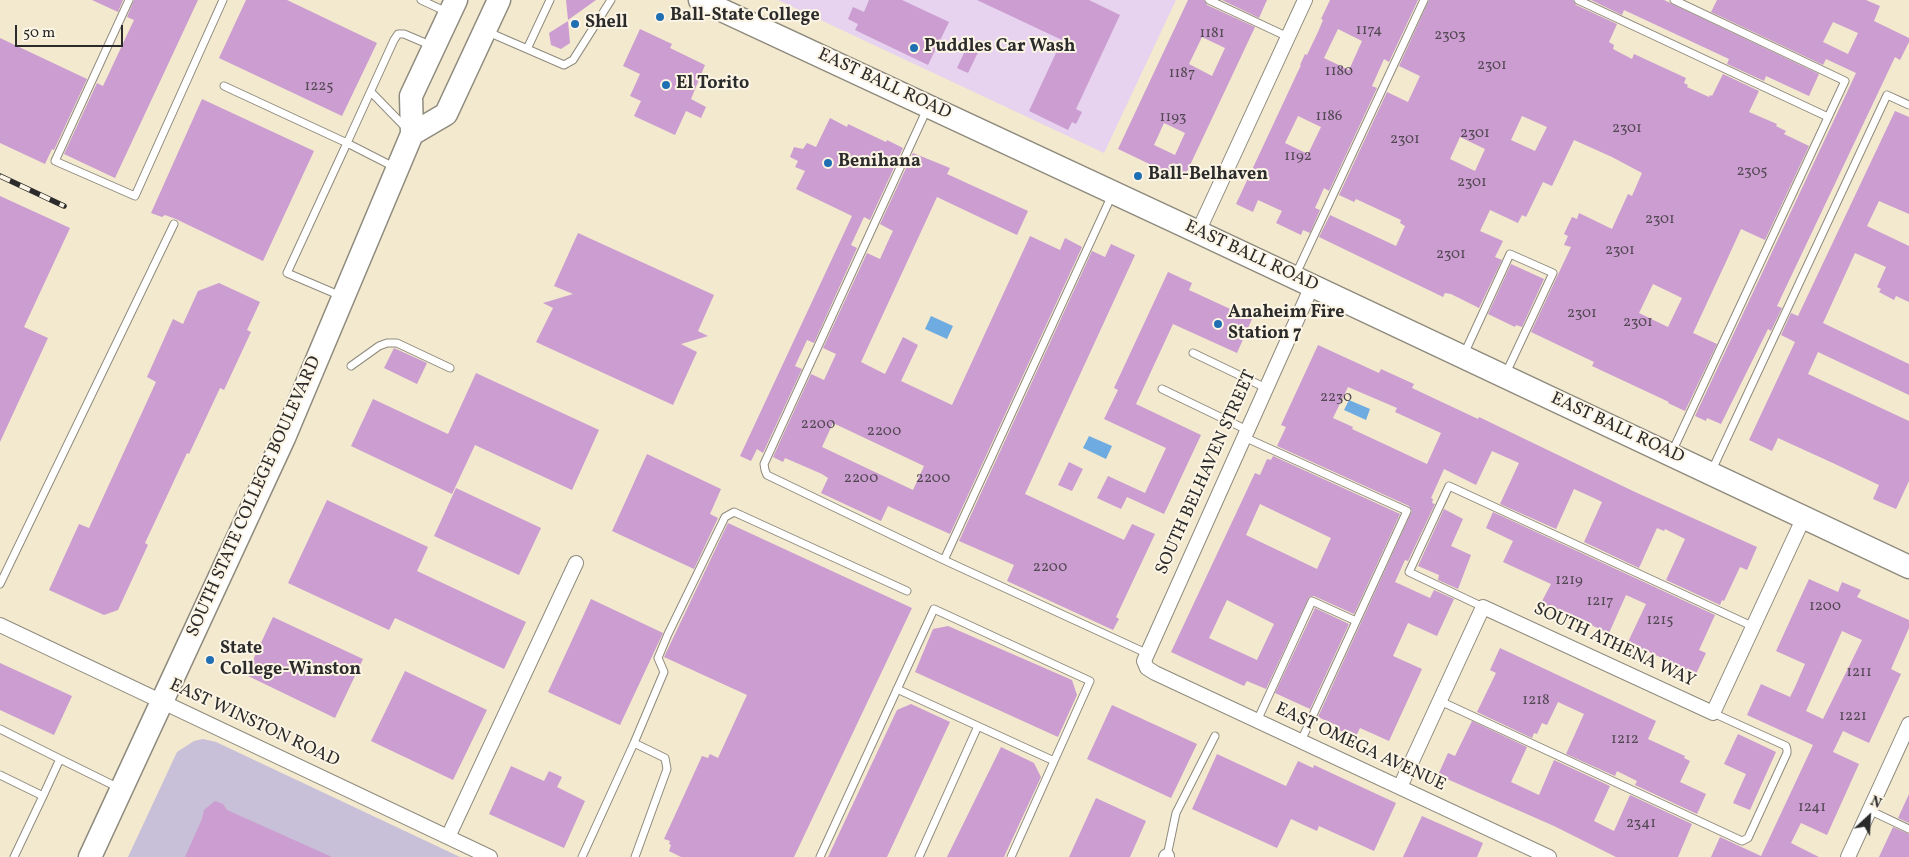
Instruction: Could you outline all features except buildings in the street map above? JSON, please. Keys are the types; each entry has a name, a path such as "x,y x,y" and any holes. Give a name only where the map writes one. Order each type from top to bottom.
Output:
{"main road":[{"path":"412,134 446,114 499,0"},
{"name":"EAST BALL ROAD","path":"700,0 1804,517 1908,563"},
{"name":"SOUTH STATE COLLEGE BOULEVARD","path":"90,857 284,438 412,134 411,96 453,7"}],"street":[{"path":"1198,232 1305,0"},
{"name":"SOUTH BELHAVEN STREET","path":"1146,653 1266,388 1303,282"},
{"path":"1714,713 1804,517"},
{"path":"448,837 576,563"},
{"path":"1400,787 1483,607"},
{"name":"SOUTH ATHENA WAY","path":"1483,607 1714,713"},
{"name":"EAST WINSTON ROAD","path":"0,625 490,857"},
{"name":"EAST OMEGA AVENUE","path":"1146,653 1144,661 1147,668 1155,673 1549,857"},
{"path":"1848,857 1909,724"}],"lane":[{"path":"129,0 55,161 135,196 223,0"},
{"path":"421,0 453,7"},
{"path":"527,49 550,0"},
{"path":"484,31 564,65 573,60 612,0"},
{"path":"1209,0 1288,37"},
{"path":"1303,282 1424,0"},
{"path":"1578,0 1828,117"},
{"path":"1671,454 1845,80 1674,0"},
{"path":"344,297 287,273 394,40 398,34 404,34 434,47"},
{"path":"224,86 347,142 396,169"},
{"path":"371,92 412,134"},
{"path":"1710,473 1887,95 1909,105"},
{"path":"928,106 764,464 768,475 944,560 1146,653"},
{"path":"944,560 1113,192"},
{"path":"0,584 174,224"},
{"path":"1462,357 1510,254 1553,274 1505,377"},
{"path":"351,366 379,346 387,343 397,343 450,368"},
{"path":"1193,353 1266,388"},
{"path":"1162,389 1246,433 1407,511 1301,741"},
{"path":"1483,607 1409,572 1449,486 1754,627"},
{"path":"582,857 664,672 658,658 668,634 725,517 734,512 907,591"},
{"path":"1257,720 1312,601 1356,621"},
{"path":"820,857 934,609 1090,681 1010,857"},
{"path":"897,689 1054,761"},
{"path":"1440,701 1742,841 1748,838 1787,750 1786,746 1714,713"},
{"path":"918,857 978,726"},
{"path":"0,729 122,789"},
{"path":"1167,856 1176,813 1215,736"},
{"path":"634,743 665,758 667,769 635,857"},
{"path":"14,857 60,759"},
{"path":"0,775 43,796"},
{"path":"1869,810 1909,829"}],"shaded area":[{"path":"778,0 1176,0 1104,153"},
{"path":"203,739 216,742 460,857 128,857 177,752 194,741"}],"water":[{"path":"931,316 953,326 947,339 925,329"},
{"path":"1349,400 1370,409 1366,420 1344,410"},
{"path":"1089,436 1112,446 1106,459 1083,448"}],"railway":[{"path":"0,176 64,206"}],"place":[{"name":"Ball-State College","path":"660,17"},
{"name":"Shell","path":"575,24"},
{"name":"Puddles Car Wash","path":"914,48"},
{"name":"El Torito","path":"666,85"},
{"name":"Benihana","path":"828,163"},
{"name":"Ball-Belhaven","path":"1138,176"},
{"name":"Anaheim Fire Station 7","path":"1218,324"},
{"name":"State College-Winston","path":"210,660"}]}
